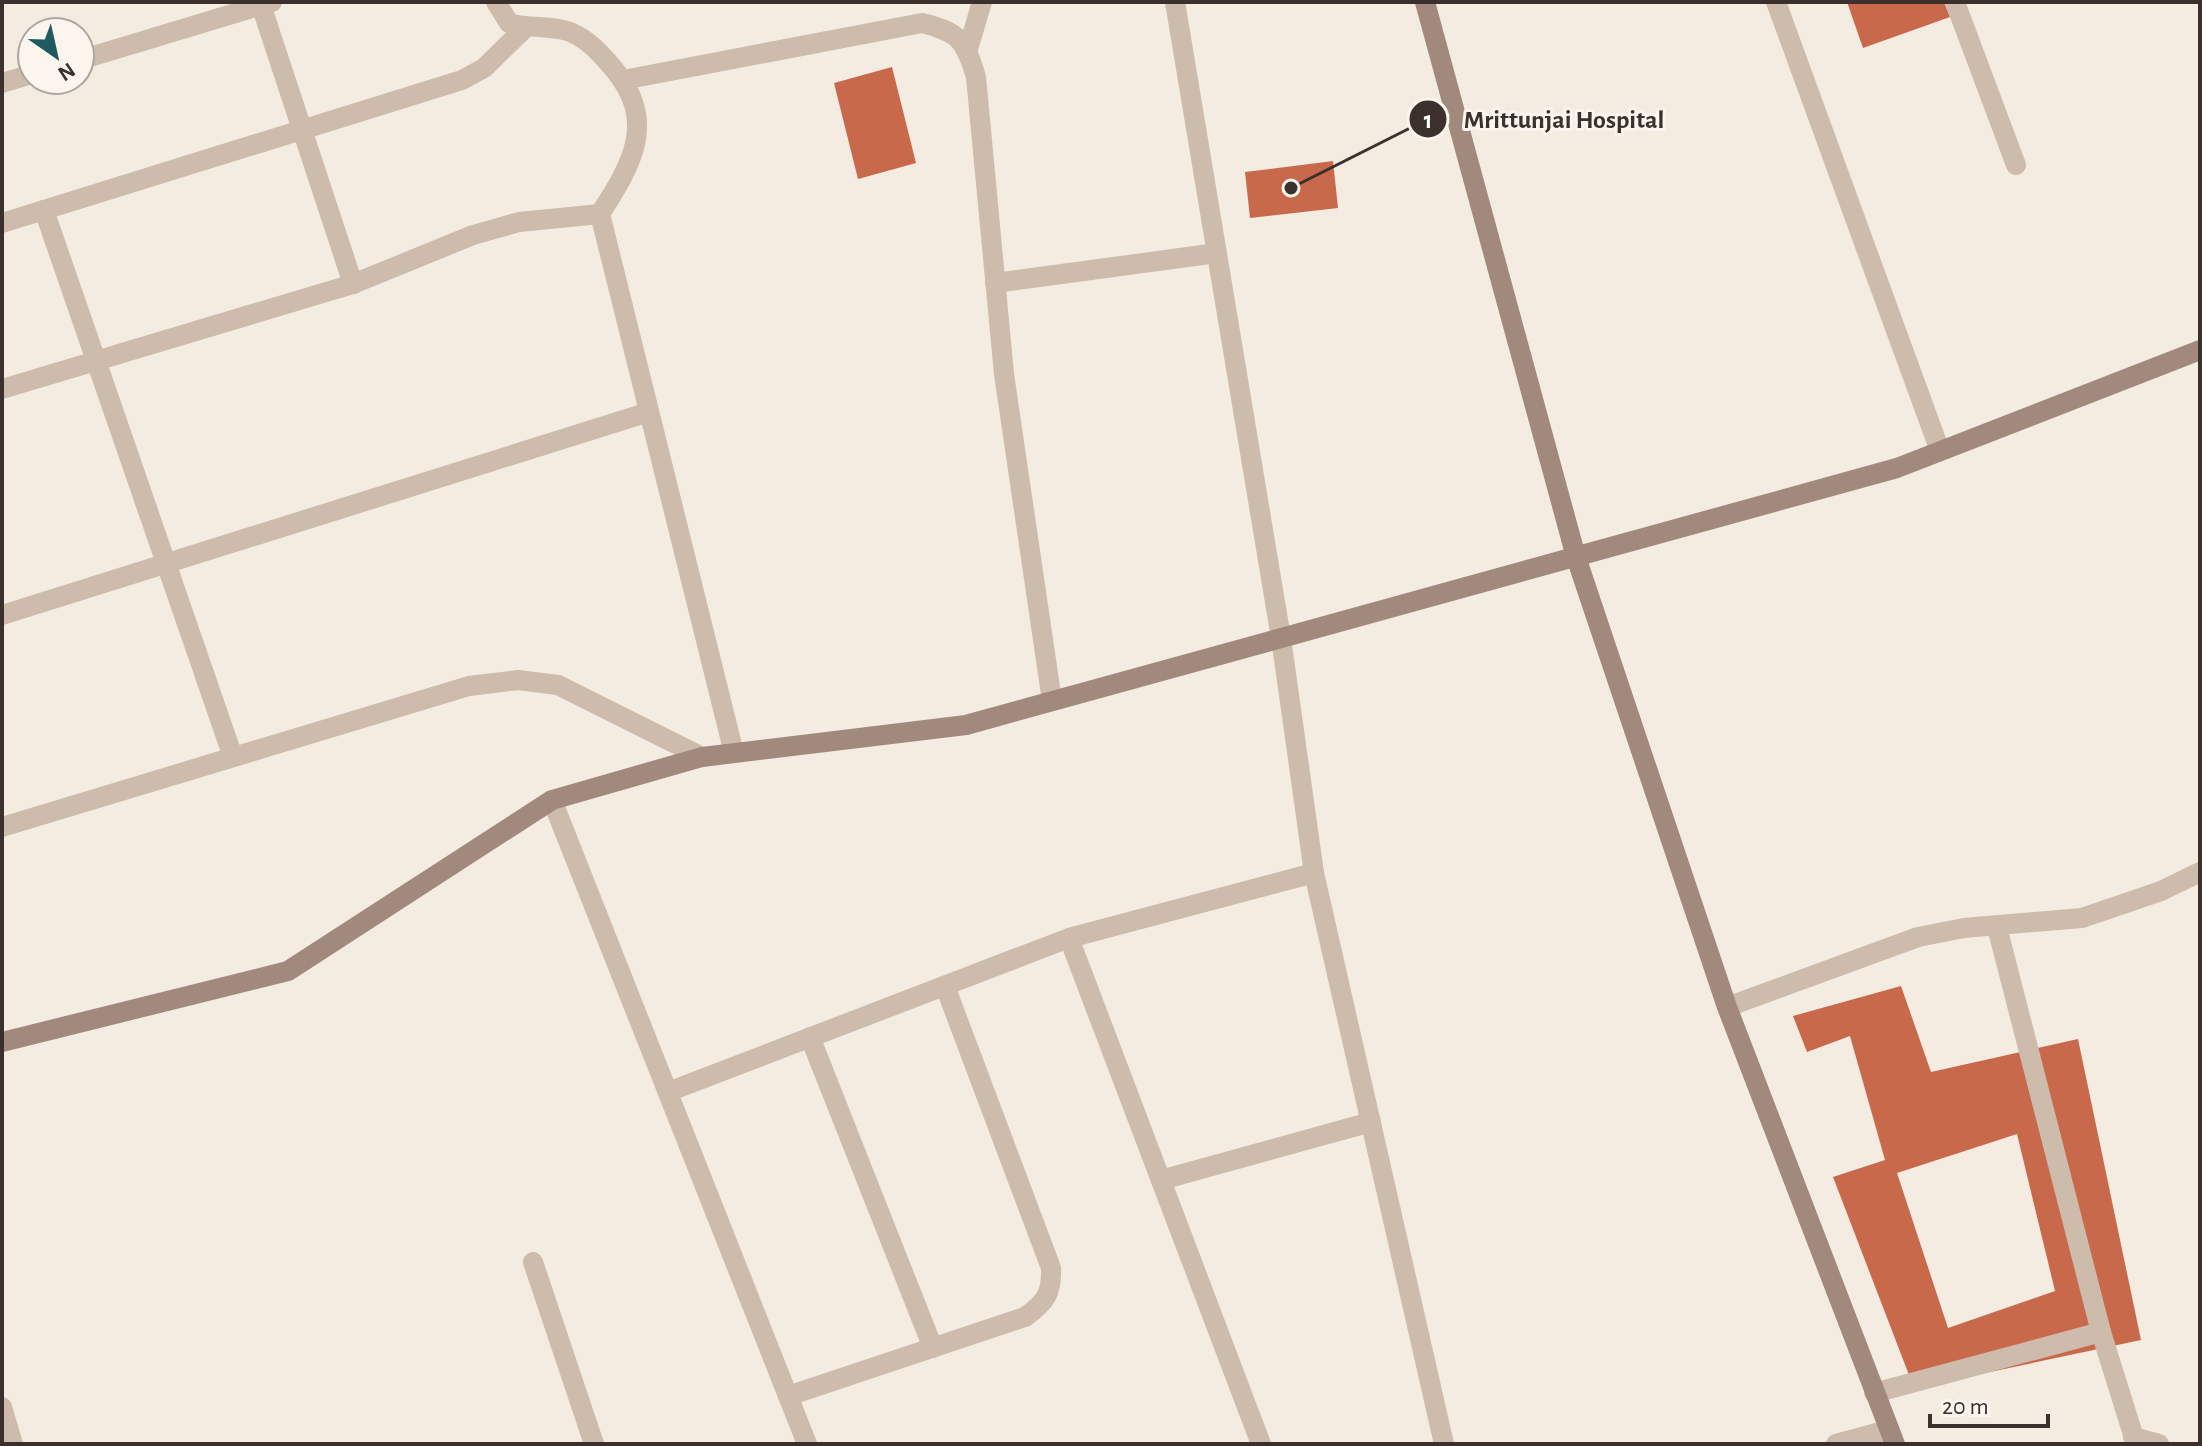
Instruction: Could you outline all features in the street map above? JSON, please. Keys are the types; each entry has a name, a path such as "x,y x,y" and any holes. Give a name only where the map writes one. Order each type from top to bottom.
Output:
{"street":[{"path":"496,2 509,23 525,28 569,31 596,48 623,80 636,111 638,140 627,171 600,214 734,753"},
{"path":"968,49 982,2"},
{"path":"1175,2 1281,638 1314,873 1444,1444"},
{"path":"1425,2 1576,557 1727,1007 1892,1437 1836,1444"},
{"path":"1776,2 1940,451"},
{"path":"1955,2 2016,165"},
{"path":"96,55 267,4 302,130 353,284"},
{"path":"623,80 922,23 951,30 968,49 976,77 1004,374 1052,701"},
{"path":"2,223 462,80 484,68 525,28"},
{"path":"44,210 233,757"},
{"path":"2,389 353,284 473,235 519,222 600,214"},
{"path":"995,283 1217,253"},
{"path":"2,1042 288,971 552,800 702,757 966,725 1897,468 2200,350"},
{"path":"2,615 649,412"},
{"path":"2,827 469,686 518,680 558,685 702,757"},
{"path":"552,800 807,1444"},
{"path":"1727,1007 1918,937 2082,918 2161,891 2200,872"},
{"path":"668,1092 1069,938 1314,873"},
{"path":"1997,927 2101,1332 2134,1440 2159,1444"},
{"path":"1069,938 1261,1444"},
{"path":"788,1396 1025,1317 1044,1304 1051,1289 1051,1268 945,986"},
{"path":"810,1037 933,1348"},
{"path":"1161,1180 1371,1122"},
{"path":"533,1262 594,1444"},
{"path":"1874,1393 2101,1332"},
{"path":"2,1407 13,1444"}],"building":[{"path":"1847,2 1944,2 1950,17 1863,48"},
{"path":"892,67 916,163 858,179 834,83"},
{"path":"1333,161 1338,208 1250,218 1245,172"},
{"path":"1901,986 1931,1072 2078,1039 2141,1340 1914,1388 1833,1177 1885,1160 1850,1036 1807,1052 1793,1016","holes":["2017,1134 2055,1291 1948,1328 1897,1173"]}],"place":[{"name":"Mrittunjai Hospital","path":"1291,188"}]}
